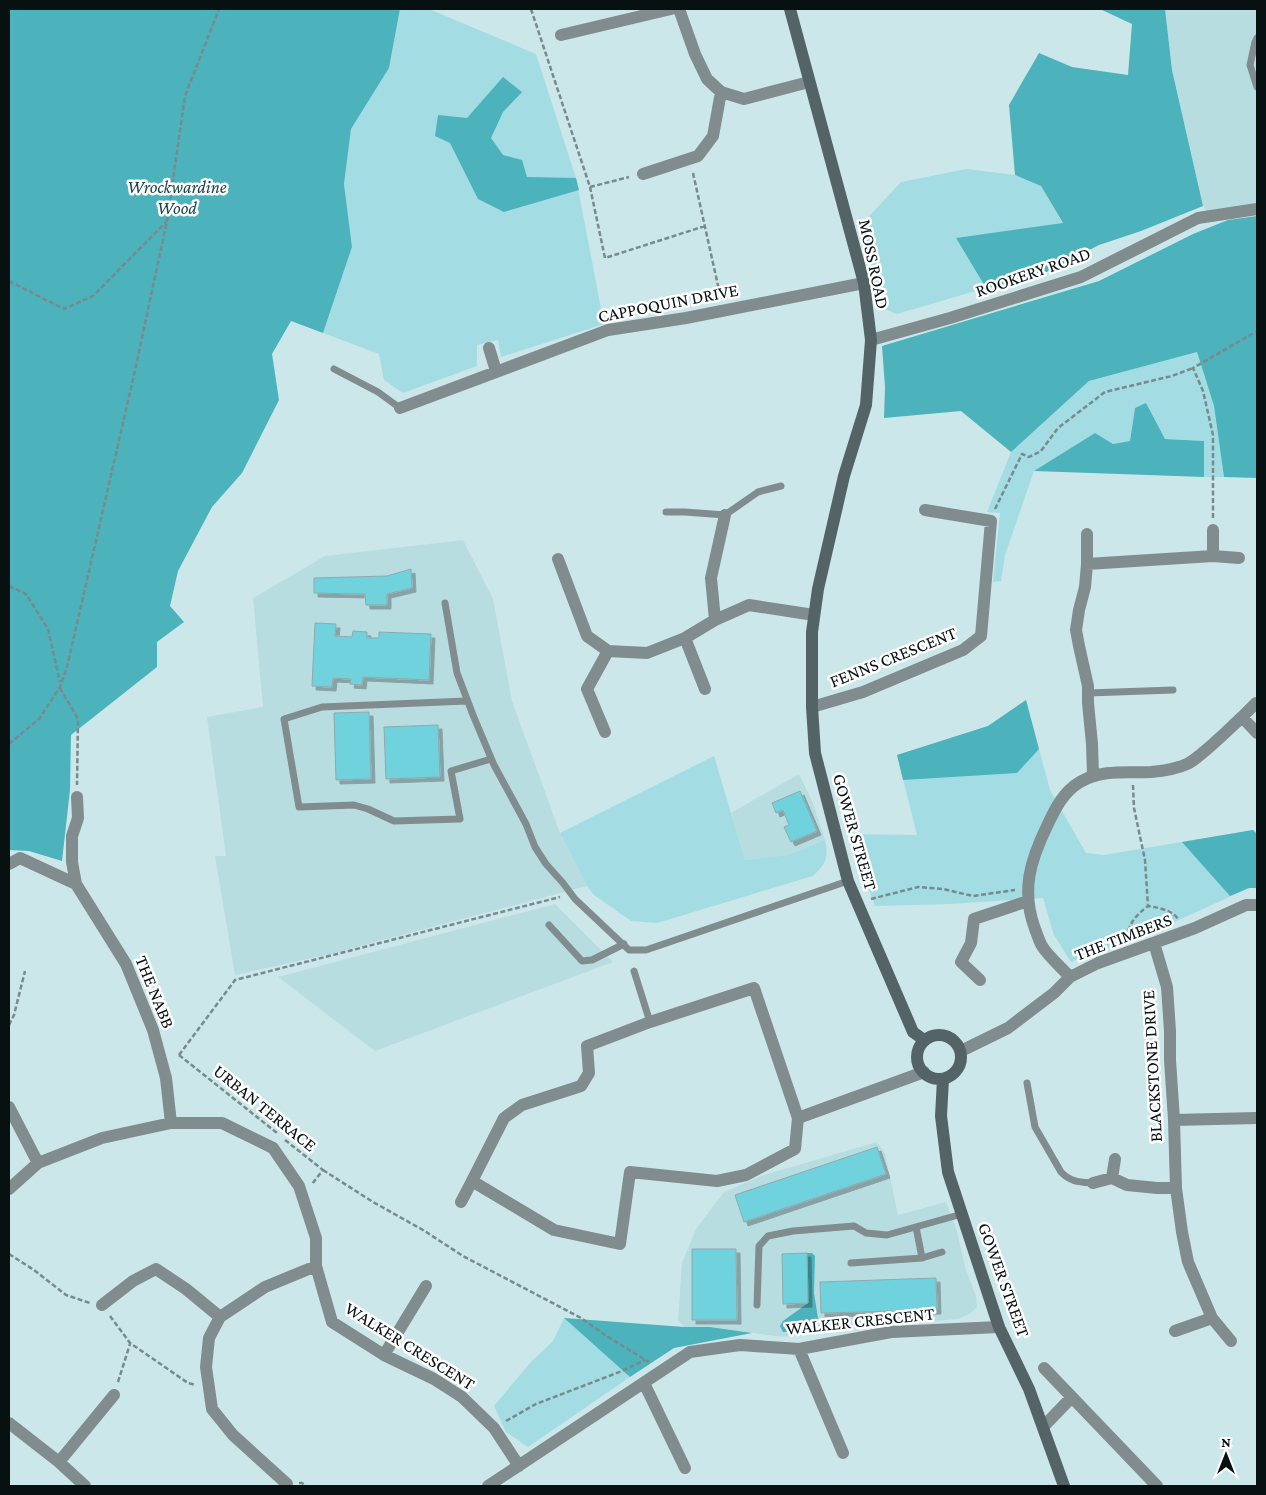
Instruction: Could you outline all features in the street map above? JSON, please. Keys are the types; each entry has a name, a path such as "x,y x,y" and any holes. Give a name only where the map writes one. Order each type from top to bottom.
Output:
{"street":[{"path":"561,34 670,9"},
{"path":"679,9 695,54 707,79 722,92 744,99 809,82"},
{"name":"MOSS ROAD","path":"790,9 864,283 871,340 866,405 844,476 818,589 812,632 812,707"},
{"path":"643,174 698,156 713,136 722,92"},
{"name":"ROOKERY ROAD","path":"871,340 950,318 1081,277 1198,218 1257,209"},
{"name":"CAPPOQUIN DRIVE","path":"400,408 608,330 864,283"},
{"path":"489,348 496,371"},
{"path":"925,510 991,521"},
{"path":"715,620 711,578 724,515"},
{"name":"FENNS CRESCENT","path":"812,707 863,692 963,650 981,636 991,521"},
{"path":"1213,530 1213,556"},
{"path":"1087,534 1085,587 1076,630 1088,686 1093,775"},
{"path":"1087,564 1213,556 1239,558"},
{"path":"558,559 587,636 608,651 648,653 685,638 715,620 749,606 814,615"},
{"path":"685,638 705,689"},
{"path":"605,732 587,689 608,651"},
{"path":"1070,977 1042,946 1032,919 1028,895 1031,865 1056,806 1067,791 1093,775 1133,771 1150,772 1172,769 1189,763 1208,748 1256,702"},
{"name":"GOWER STREET","path":"812,707 815,753 848,881 913,1032 924,1040"},
{"path":"1242,717 1257,733"},
{"path":"76,884 72,862 72,836 78,818 77,797"},
{"path":"9,864 20,858 76,884"},
{"name":"THE NABB","path":"76,884 126,964 153,1030 166,1078 171,1123"},
{"path":"980,980 961,962 971,943 974,919 1028,895"},
{"name":"THE TIMBERS","path":"961,1050 1008,1028 1054,993 1070,977 1098,963 1186,931 1246,905 1257,905"},
{"name":"BLACKSTONE DRIVE","path":"1154,943 1167,987 1176,1188 1182,1232 1188,1262 1212,1318 1231,1341"},
{"path":"461,1202 504,1118 522,1105 582,1086 589,1074 587,1046 650,1022 754,988 798,1118 795,1149 746,1175 716,1181 630,1172 620,1244 554,1230 472,1181"},
{"path":"941,1035 950,1037 956,1042 961,1050 962,1058 957,1070 952,1075 938,1079 924,1072 918,1064 917,1054 924,1040 941,1035"},
{"path":"798,1118 924,1072"},
{"name":"GOWER STREET","path":"943,1078 941,1116 948,1172 999,1327 1029,1389 1064,1486"},
{"path":"9,1106 38,1163"},
{"path":"1174,1120 1257,1118"},
{"name":"WALKER CRESCENT","path":"9,1189 38,1163 102,1138 171,1123 222,1123 273,1148 299,1186 316,1238 316,1266 332,1322 384,1355 434,1379 462,1397 494,1428 519,1466"},
{"path":"1112,1178 1116,1159"},
{"path":"1093,1183 1112,1178 1127,1185 1176,1188"},
{"path":"288,1484 233,1435 212,1409 206,1368 209,1338 220,1317 264,1287 316,1266"},
{"path":"102,1306 133,1281 156,1269 186,1289 220,1317"},
{"path":"384,1355 426,1286"},
{"path":"1175,1331 1212,1318"},
{"name":"WALKER CRESCENT","path":"488,1486 690,1352 740,1345 799,1349 891,1332 999,1327"},
{"path":"799,1349 843,1453"},
{"path":"1044,1368 1157,1486"},
{"path":"644,1383 685,1468"},
{"path":"59,1462 114,1395"},
{"path":"1042,1427 1071,1398"},
{"path":"9,1423 59,1462 85,1486"}],"lane":[{"path":"1257,38 1250,64 1257,86"},
{"path":"334,369 372,389 400,408"},
{"path":"666,512 724,515 758,492 781,486"},
{"path":"445,603 457,673 467,701 491,759 526,824 536,847 546,864 575,899 629,950 646,950 848,881"},
{"path":"1088,693 1173,690"},
{"path":"467,701 322,707 284,719 298,807 354,805 394,821 460,819 451,771 491,759"},
{"path":"549,925 582,961 592,960 624,944"},
{"path":"634,971 650,1022"},
{"path":"1027,1082 1036,1127 1061,1172 1066,1178 1076,1182 1093,1183"},
{"path":"757,1306 759,1246 768,1236 811,1229 854,1226 866,1233 887,1235 962,1214"},
{"path":"916,1227 922,1258"},
{"path":"851,1263 922,1258 942,1252"}],"path":[{"path":"9,744 39,719 60,685 67,667 167,221 185,96 219,9"},
{"path":"531,9 590,187 605,258 705,226"},
{"path":"690,159 723,310"},
{"path":"590,187 643,174"},
{"path":"9,281 64,309 93,296 167,221"},
{"path":"991,521 997,503 1022,454 1029,457 1041,451 1058,428 1105,392 1172,376 1193,368 1257,331"},
{"path":"1193,368 1203,391 1213,435 1213,530"},
{"path":"9,586 26,594 48,629 60,685 78,719 77,797"},
{"path":"1133,771 1134,808 1145,860 1148,906"},
{"path":"857,902 918,887 943,889 974,896 1028,895"},
{"name":"URBAN TERRACE","path":"278,1134 179,1055 235,980 571,894"},
{"path":"1128,952 1125,940 1131,921 1148,906 1164,909 1177,917 1186,931"},
{"path":"9,1025 14,1015 25,971"},
{"name":"URBAN TERRACE","path":"285,1140 323,1170 302,1196"},
{"path":"323,1170 463,1256 581,1318 662,1371"},
{"path":"9,1254 34,1270 66,1295 102,1306 130,1343 188,1383 208,1389"},
{"path":"114,1395 130,1343"},
{"path":"494,1428 536,1404 622,1371 645,1360"}],"shaded area":[{"path":"400,9 429,9 536,54 576,178 604,324 501,357 498,340 477,345 477,366 403,393 384,380 379,354 323,333 352,247 344,184 351,129 389,68"},
{"path":"1165,9 1257,9 1257,207 1211,216 1203,206 1172,70"},
{"path":"966,169 1015,175 1041,186 1063,224 956,238 986,288 897,314 882,308 859,227 901,182"},
{"path":"1197,352 1214,406 1224,477 1204,477 1204,441 1165,439 1146,404 1135,408 1130,441 1113,444 1034,471 1005,555 1001,581 993,582 1000,513 987,512 1011,452 1089,381"},
{"path":"463,540 493,599 512,701 560,833 587,886 330,954 235,975 215,856 226,856 207,717 263,707 253,598 325,556"},
{"path":"1026,700 1050,790 1086,853 1104,855 1253,830 1257,834 1257,888 1249,888 1157,930 1071,962 1054,935 1043,898 950,904 875,906 847,834 917,835 897,755 988,726"},
{"path":"714,756 745,860 788,855 825,840 827,851 824,864 813,876 657,923 631,921 594,895 587,886 560,833"},
{"path":"799,774 813,803 825,840 788,855 745,860 731,813"},
{"path":"555,904 613,962 375,1051 278,977"},
{"path":"877,1142 885,1153 898,1215 946,1202 956,1228 966,1270 976,1296 977,1307 971,1313 958,1319 882,1324 782,1337 710,1327 684,1327 678,1320 682,1263 696,1229 724,1192 764,1175"},
{"path":"564,1318 630,1377 528,1447 506,1432 494,1406 530,1363 553,1341"}],"green space":[{"name":"Wrockwardine Wood","path":"9,9 400,9 389,68 351,129 344,184 352,247 323,333 291,321 272,354 279,400 242,473 212,507 178,571 170,606 184,622 157,642 157,667 71,735 70,790 62,861 29,851 9,850"},
{"path":"1100,9 1165,9 1172,70 1203,206 1141,231 1099,245 1037,277 986,288 956,238 1063,223 1041,186 1015,175 1009,105 1039,53 1072,67 1128,75 1132,24"},
{"path":"503,77 522,92 503,112 491,138 503,155 522,160 527,177 576,178 579,190 504,212 478,199 450,143 435,136 438,115 467,118"},
{"path":"1257,216 1257,478 1224,477 1214,406 1197,352 1089,381 1011,452 961,411 884,418 885,387 882,346 1099,281 1193,234 1228,220"},
{"path":"1146,403 1165,439 1204,441 1204,477 1034,471 1095,433 1113,444 1130,441 1135,408"},
{"path":"1026,700 1039,749 1017,773 903,780 897,755 988,726"},
{"path":"1253,830 1257,834 1257,888 1249,888 1230,896 1182,842"},
{"path":"807,1253 812,1253 815,1256 814,1293 818,1318 816,1326 804,1332 783,1332 780,1326 783,1321 808,1303"},
{"path":"564,1318 684,1327 710,1327 752,1333 674,1348 630,1377"}],"building":[{"path":"411,569 412,588 387,594 387,605 366,605 365,594 314,593 314,578 387,576"},
{"path":"315,623 336,624 335,636 352,637 353,631 367,632 367,638 379,638 379,632 431,634 429,680 363,677 362,685 350,684 351,679 333,678 332,687 312,686"},
{"path":"369,712 371,779 336,780 334,713"},
{"path":"438,725 440,777 386,779 384,727"},
{"path":"800,791 817,831 791,842 784,827 789,825 783,810 776,813 772,803"},
{"path":"877,1147 886,1174 744,1222 735,1195"},
{"path":"692,1249 736,1249 737,1320 692,1320"},
{"path":"807,1253 808,1303 783,1304 782,1254"},
{"path":"936,1278 937,1310 821,1313 820,1282"}]}
